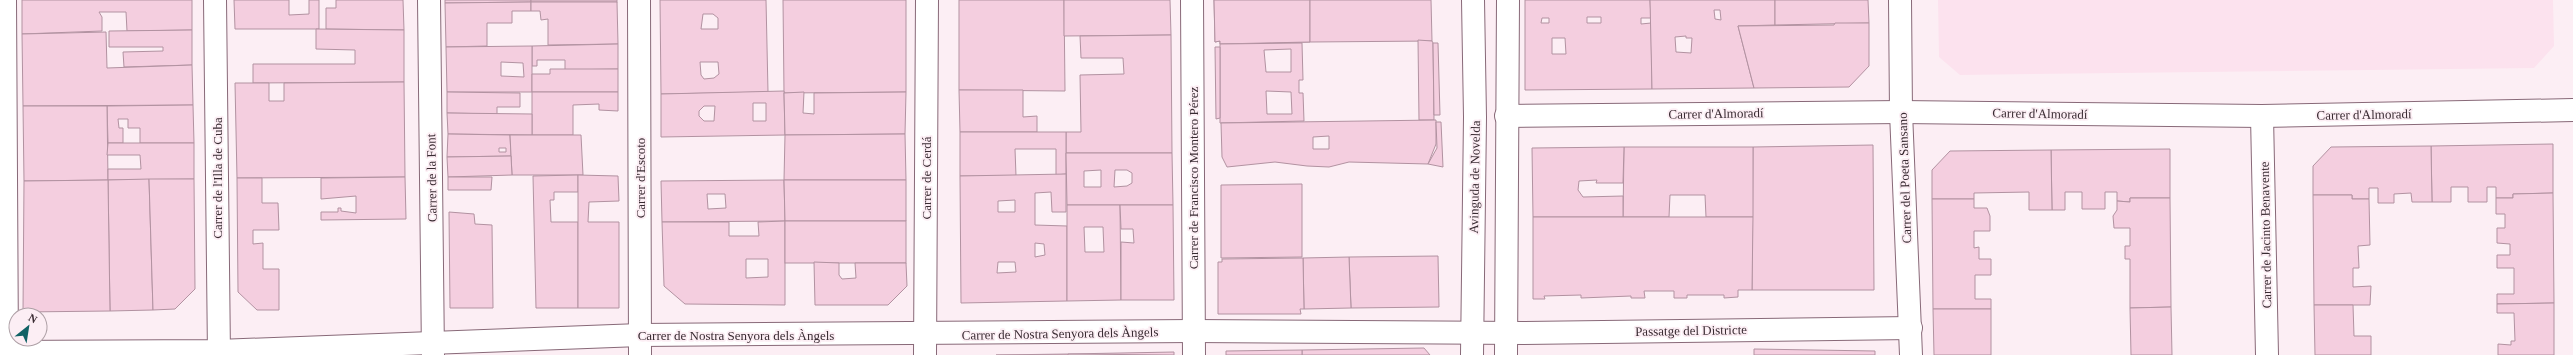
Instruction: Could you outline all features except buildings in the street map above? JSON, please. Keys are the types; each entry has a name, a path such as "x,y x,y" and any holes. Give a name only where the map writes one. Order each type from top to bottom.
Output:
{"street":[{"path":"5,0 5,353"},
{"name":"Carrer de l'Illa de Cuba","path":"215,0 218,353"},
{"name":"Carrer de la Font","path":"429,0 433,350"},
{"name":"Carrer d'Escoto","path":"639,0 640,345"},
{"name":"Carrer de Cerdá","path":"925,345 927,0"},
{"name":"Carrer de Francisco Montero Pérez","path":"1192,0 1194,355"},
{"name":"Avinguda de Novelda","path":"1472,355 1475,117 1473,0"},
{"path":"1506,355 1506,116 1508,0"},
{"name":"Carrer del Poeta Sansano","path":"1900,0 1901,112 1911,355"},
{"name":"Carrer d'Almoradí","path":"1506,116 1901,112 2262,116 2573,110"},
{"name":"Carrer de Jacinto Benavente","path":"2262,116 2267,355"},
{"name":"Passatge del Districte","path":"1472,332 1911,328"},
{"name":"Carrer de Nostra Senyora dels Àngels","path":"5,353 218,353 640,345 925,345 1194,331 1472,332"}],"shaded area":[{"path":"1938,0 2553,0 2554,46 2534,68 1960,75 1939,57"}]}
